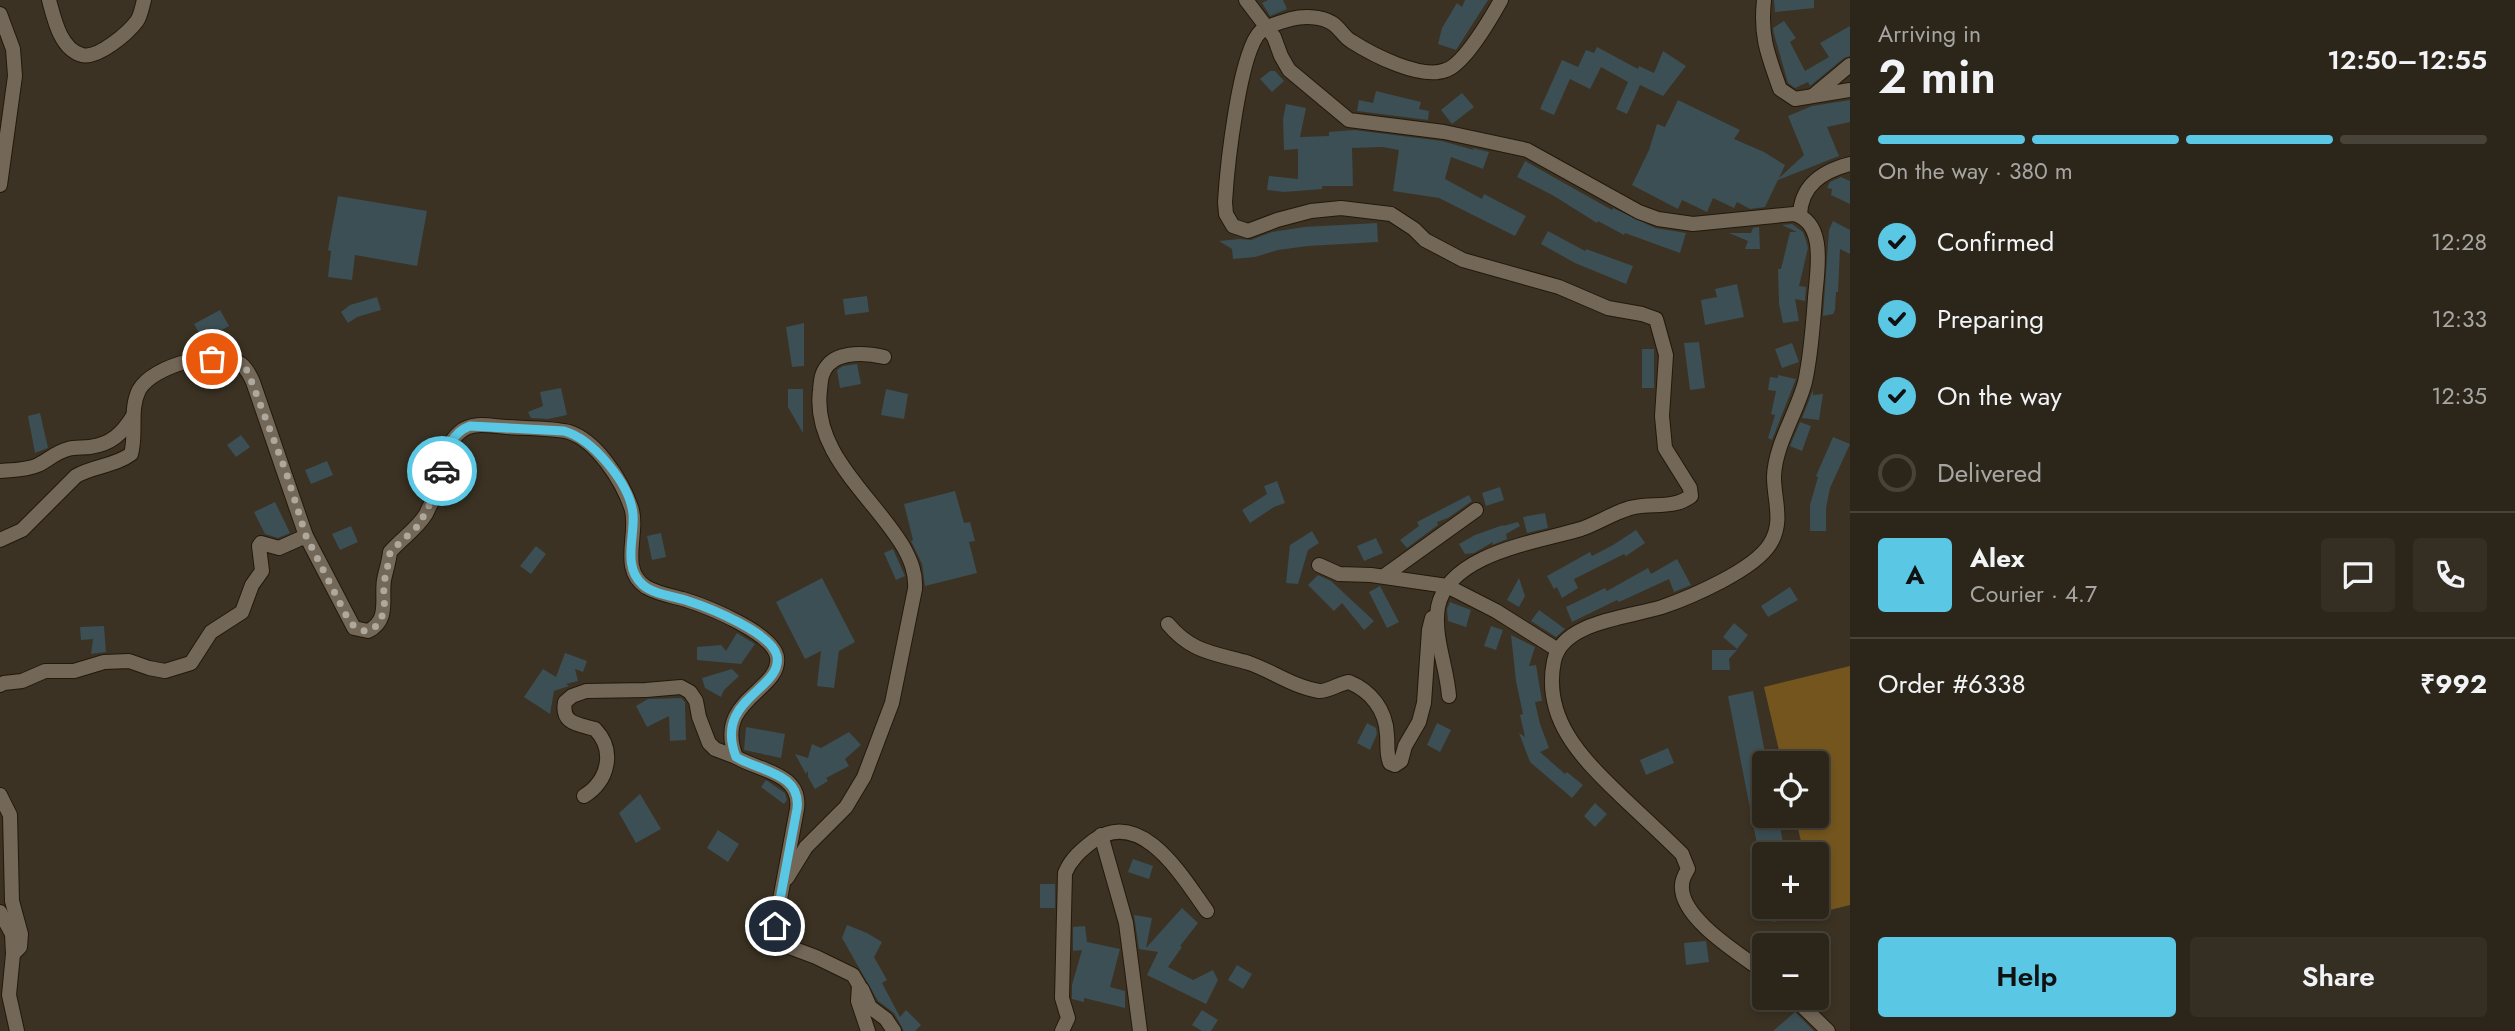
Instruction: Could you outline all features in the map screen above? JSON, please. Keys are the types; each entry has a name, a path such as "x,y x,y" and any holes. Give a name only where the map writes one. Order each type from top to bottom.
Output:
{"street":[{"path":"49,0 57,29 69,46 80,55 92,55 114,43 136,21 144,0"},
{"path":"1246,0 1278,42 1281,56 1289,70 1351,121 1444,132 1527,150 1639,212 1679,224 1787,214 1807,218 1812,226 1818,250 1805,382 1777,456 1774,478 1778,520 1770,545 1748,566 1684,599 1589,626 1564,640 1554,660 1552,677 1554,701 1563,727 1578,754 1682,854 1688,869 1682,885 1683,894 1691,910 1725,944 1752,963"},
{"path":"1168,624 1178,636 1195,648 1250,664 1282,680 1322,692 1349,682 1361,687 1377,703 1382,713 1387,731 1388,757 1390,763 1395,765 1401,761 1405,746 1422,713 1429,630 1433,616 1447,586 1467,567 1499,552 1580,529 1627,509 1646,505 1670,507 1691,496 1690,488 1665,448 1662,416 1666,355 1656,319 1608,308 1559,287 1480,266 1444,252 1391,214 1341,208 1311,211 1248,231 1233,226 1226,214 1225,202 1246,57 1260,32 1295,18 1320,18 1334,24 1349,40 1378,57 1404,67 1437,72 1447,70 1463,59 1501,0"},
{"path":"1753,0 1761,16"},
{"path":"1764,0 1761,16 1763,38 1780,89 1795,99 1850,90"},
{"path":"0,14 13,50 15,76 0,184"},
{"path":"1813,96 1850,65"},
{"path":"1800,215 1805,194 1817,178 1850,164"},
{"path":"782,885 806,847 846,807 864,777 892,704 915,589 916,578 902,545 845,470 828,441 821,419 819,396 822,372 832,360 841,356 873,354 884,357"},
{"path":"0,540 22,530 76,476 120,461 131,454 135,399 150,376 194,359 231,360 244,367 253,382 306,536 348,619 354,628 368,631 379,622 384,612 384,581 390,552 419,525 438,488 447,449 458,433 479,425 573,433 610,465 622,486 633,511 634,534 630,559 635,575 643,586 711,610 749,628 773,647 777,656 774,670 737,711 732,723 732,746 736,757"},
{"path":"0,471 30,467 69,448 92,447 110,442 121,433 133,415"},
{"path":"1384,576 1476,510"},
{"path":"0,685 4,682 22,681 45,671 74,671 104,662 129,661 165,671 191,663 211,632 242,612 252,585 262,570 259,546 261,543 279,548 306,536"},
{"path":"1319,565 1339,574 1384,576 1447,586 1496,611 1558,650"},
{"path":"1438,608 1438,631 1447,671 1448,696"},
{"path":"584,796 604,774 606,743 595,729 572,724 566,718 565,702 586,691 646,691 681,687 690,692 696,701 709,743 715,749 779,775 789,782 797,794 797,809 775,926 781,940 792,948 853,975 870,1007 886,1018 894,1031"},
{"path":"0,795 10,815 12,901 21,934 20,947 13,954"},
{"path":"1062,1031 1069,1018 1062,998 1065,873 1071,859 1101,835 1124,832 1152,842 1175,866 1207,911"},
{"path":"1101,835 1126,923 1140,1031"},
{"path":"0,912 12,934 9,995 17,1031"},
{"path":"859,985 858,1001 868,1031"},
{"path":"1806,1010 1828,1031"}],"shaded area":[{"path":"1850,666 1850,905 1829,910 1829,842 1801,842 1798,828 1829,828 1829,751 1779,751 1764,687"}],"building":[{"path":"1268,0 1283,0 1287,9 1270,16 1262,3"},
{"path":"1465,0 1488,0 1456,50 1438,44 1442,28 1457,3 1462,7"},
{"path":"1774,0 1814,0 1814,8 1775,12"},
{"path":"1784,21 1796,38 1790,42 1805,71 1829,57 1820,43 1850,26 1850,56 1810,86 1808,82 1795,88 1788,83 1773,28"},
{"path":"1597,47 1638,69 1639,66 1654,73 1663,51 1686,66 1663,96 1640,85 1627,114 1616,109 1628,82 1601,67 1590,89 1570,79 1554,115 1540,109 1562,60 1578,67 1586,50 1594,53"},
{"path":"1270,71 1275,71 1284,81 1272,92 1260,79"},
{"path":"1376,91 1421,102 1419,109 1429,111 1428,120 1357,111 1359,100 1373,103"},
{"path":"1462,93 1474,107 1452,124 1441,110"},
{"path":"1678,100 1740,130 1734,139 1785,165 1779,178 1804,155 1788,116 1812,106 1850,100 1850,122 1827,127 1839,156 1778,180 1765,207 1750,209 1737,202 1734,208 1713,198 1707,212 1682,200 1678,209 1632,185 1649,150 1657,124 1665,127"},
{"path":"1286,104 1306,108 1300,137 1329,136 1329,132 1354,130 1442,141 1489,152 1483,169 1451,157 1445,179 1482,199 1484,194 1526,216 1515,236 1439,198 1393,191 1399,150 1383,147 1352,148 1353,186 1322,186 1322,189 1284,192 1267,190 1269,176 1298,179 1298,149 1284,150 1283,119"},
{"path":"1525,161 1612,210 1613,208 1655,228 1686,233 1680,253 1625,233 1624,235 1598,221 1597,223 1517,177"},
{"path":"1841,177 1850,181 1850,204 1831,195 1832,189 1827,188 1830,182"},
{"path":"338,196 427,211 417,266 355,255 352,280 328,277 331,251 328,250"},
{"path":"1833,221 1850,230 1850,254 1840,249 1835,310 1833,314 1823,316 1829,230"},
{"path":"1377,223 1378,242 1308,246 1278,250 1255,257 1233,259 1232,249 1219,241 1251,240 1272,232 1304,227"},
{"path":"1792,224 1803,232 1808,248 1799,286 1806,287 1805,301 1795,299 1799,321 1783,323 1779,304 1778,269 1781,269 1790,232 1797,232 1782,225"},
{"path":"1759,227 1760,249 1745,249 1748,241 1729,233 1751,233 1753,228"},
{"path":"1548,231 1585,251 1586,249 1633,266 1626,284 1575,263 1541,244"},
{"path":"1737,284 1744,317 1705,325 1701,300 1717,297 1715,289"},
{"path":"867,296 869,312 845,315 843,299"},
{"path":"377,297 381,310 357,317 348,323 341,312 350,305"},
{"path":"220,310 229,326 218,332 221,339 207,347 194,324"},
{"path":"804,323 804,366 792,367 786,327"},
{"path":"1699,342 1705,388 1690,390 1684,343"},
{"path":"1792,343 1799,362 1782,368 1775,349"},
{"path":"1642,349 1654,349 1654,388 1642,388"},
{"path":"857,364 861,384 840,388 837,370 843,366"},
{"path":"1778,375 1796,379 1772,440 1768,438 1775,415 1771,414 1776,391 1768,390 1770,377 1778,378"},
{"path":"561,388 567,415 548,419 531,418 528,412 543,406 540,392"},
{"path":"788,389 803,389 803,433 788,407"},
{"path":"886,389 908,394 904,419 881,415"},
{"path":"1813,390 1813,395 1823,394 1819,420 1802,418"},
{"path":"40,413 48,448 35,453 28,416"},
{"path":"1800,422 1811,426 1802,451 1790,446"},
{"path":"241,435 250,447 236,457 227,445"},
{"path":"1833,437 1850,444 1830,488 1826,508 1826,531 1810,531 1810,505 1818,477 1816,476"},
{"path":"327,461 333,475 311,484 305,470"},
{"path":"1277,481 1285,503 1250,523 1242,510 1267,494 1264,486"},
{"path":"1500,487 1504,500 1486,506 1482,493"},
{"path":"955,491 964,523 970,522 975,541 969,542 977,573 925,586 922,564 911,541 913,540 904,504"},
{"path":"1469,495 1472,501 1448,518 1437,522 1438,525 1407,548 1400,540 1419,526 1417,522"},
{"path":"275,502 290,533 278,538 265,534 254,512"},
{"path":"1545,513 1548,528 1527,533 1523,517"},
{"path":"1518,522 1520,526 1506,534 1507,539 1492,545 1493,542 1474,553 1465,554 1459,544 1475,535"},
{"path":"351,526 358,542 340,550 332,534"},
{"path":"1636,530 1645,543 1626,556 1624,554 1574,579 1578,588 1562,598 1557,587 1554,589 1547,576 1590,552 1592,556"},
{"path":"1312,531 1319,543 1308,550 1298,584 1286,583 1290,545"},
{"path":"661,533 666,557 652,560 647,536"},
{"path":"1376,538 1383,553 1364,561 1357,546"},
{"path":"536,546 546,554 531,574 520,566"},
{"path":"893,549 905,576 896,580 884,553"},
{"path":"1677,559 1691,585 1674,592 1669,579 1572,622 1566,607 1605,588 1607,591 1648,568 1651,574"},
{"path":"1318,575 1331,581 1374,621 1364,630 1342,603 1334,611 1308,585"},
{"path":"822,578 855,642 839,651 834,688 817,686 821,651 805,659 776,602"},
{"path":"1519,578 1525,596 1519,607 1507,600"},
{"path":"1380,586 1399,622 1387,628 1369,592"},
{"path":"1790,587 1798,600 1768,617 1761,606"},
{"path":"1450,602 1471,610 1466,627 1448,621 1447,609"},
{"path":"1539,610 1565,629 1556,637 1531,621"},
{"path":"1734,623 1748,635 1737,649 1723,637"},
{"path":"104,626 106,652 91,654 93,639 81,640 80,627"},
{"path":"1491,626 1503,630 1496,650 1484,646"},
{"path":"737,633 755,644 741,664 697,660 697,647 721,645 726,651"},
{"path":"1511,635 1535,647 1529,666 1536,665 1542,701 1535,702 1549,748 1540,752 1565,774 1567,772 1583,785 1572,798 1530,762 1519,733 1525,737"},
{"path":"1712,650 1737,650 1729,659 1730,670 1712,670"},
{"path":"565,653 587,661 583,672 575,669 578,681 554,691 550,714 524,697 543,669 556,677"},
{"path":"732,669 739,676 724,690 721,697 705,688 702,678"},
{"path":"1753,691 1765,751 1752,751 1752,818 1728,696"},
{"path":"681,698 685,702 686,740 670,741 669,716 647,727 636,706 648,699"},
{"path":"1367,723 1376,728 1377,734 1370,750 1357,743"},
{"path":"1437,723 1451,730 1440,752 1427,745"},
{"path":"746,727 785,734 781,758 744,750"},
{"path":"849,732 861,745 845,759 849,766 826,778 828,781 815,789 808,777 808,771 806,774 795,754 808,758 812,744 821,748"},
{"path":"1668,748 1674,763 1646,775 1640,760"},
{"path":"766,780 785,793 787,800 784,804 761,787"},
{"path":"640,794 661,829 636,843 619,813"},
{"path":"1595,803 1607,814 1595,827 1584,816"},
{"path":"1754,828 1780,828 1783,842 1757,842"},
{"path":"718,830 739,844 728,862 707,848"},
{"path":"1133,859 1153,866 1149,879 1128,872"},
{"path":"1040,884 1055,884 1055,908 1040,908"},
{"path":"1182,908 1198,923 1168,967 1193,980 1213,970 1218,980 1206,1004 1147,975 1158,952 1139,949 1134,915 1152,918 1146,948"},
{"path":"847,925 882,942 874,957 887,980 882,983 900,1017 906,1010 921,1025 915,1031 904,1031 894,1013 878,1001 842,938"},
{"path":"1085,926 1087,942 1120,949 1110,987 1125,991 1125,1008 1084,998 1084,1002 1072,999 1072,985 1082,950 1073,951 1073,927"},
{"path":"1706,941 1709,962 1686,965 1684,943"},
{"path":"1237,965 1252,974 1243,989 1228,980"},
{"path":"1202,1010 1218,1020 1211,1031 1202,1031 1192,1025"},
{"path":"1795,1012 1814,1031 1773,1031"}],"way so far":[{"path":"212,359 231,360 239,363 248,372 286,472 306,536 348,619 354,628 361,632 373,629 379,622 384,612 384,581 390,552 405,535 419,525 438,488 442,471"}],"route":[{"path":"442,471 447,449 453,439 470,426 573,433 610,465 622,486 633,511 634,534 630,559 635,575 643,586 711,610 749,628 773,647 777,656 774,670 737,711 732,723 731,737 736,757 779,775 789,782 797,794 797,809 775,926"}]}
